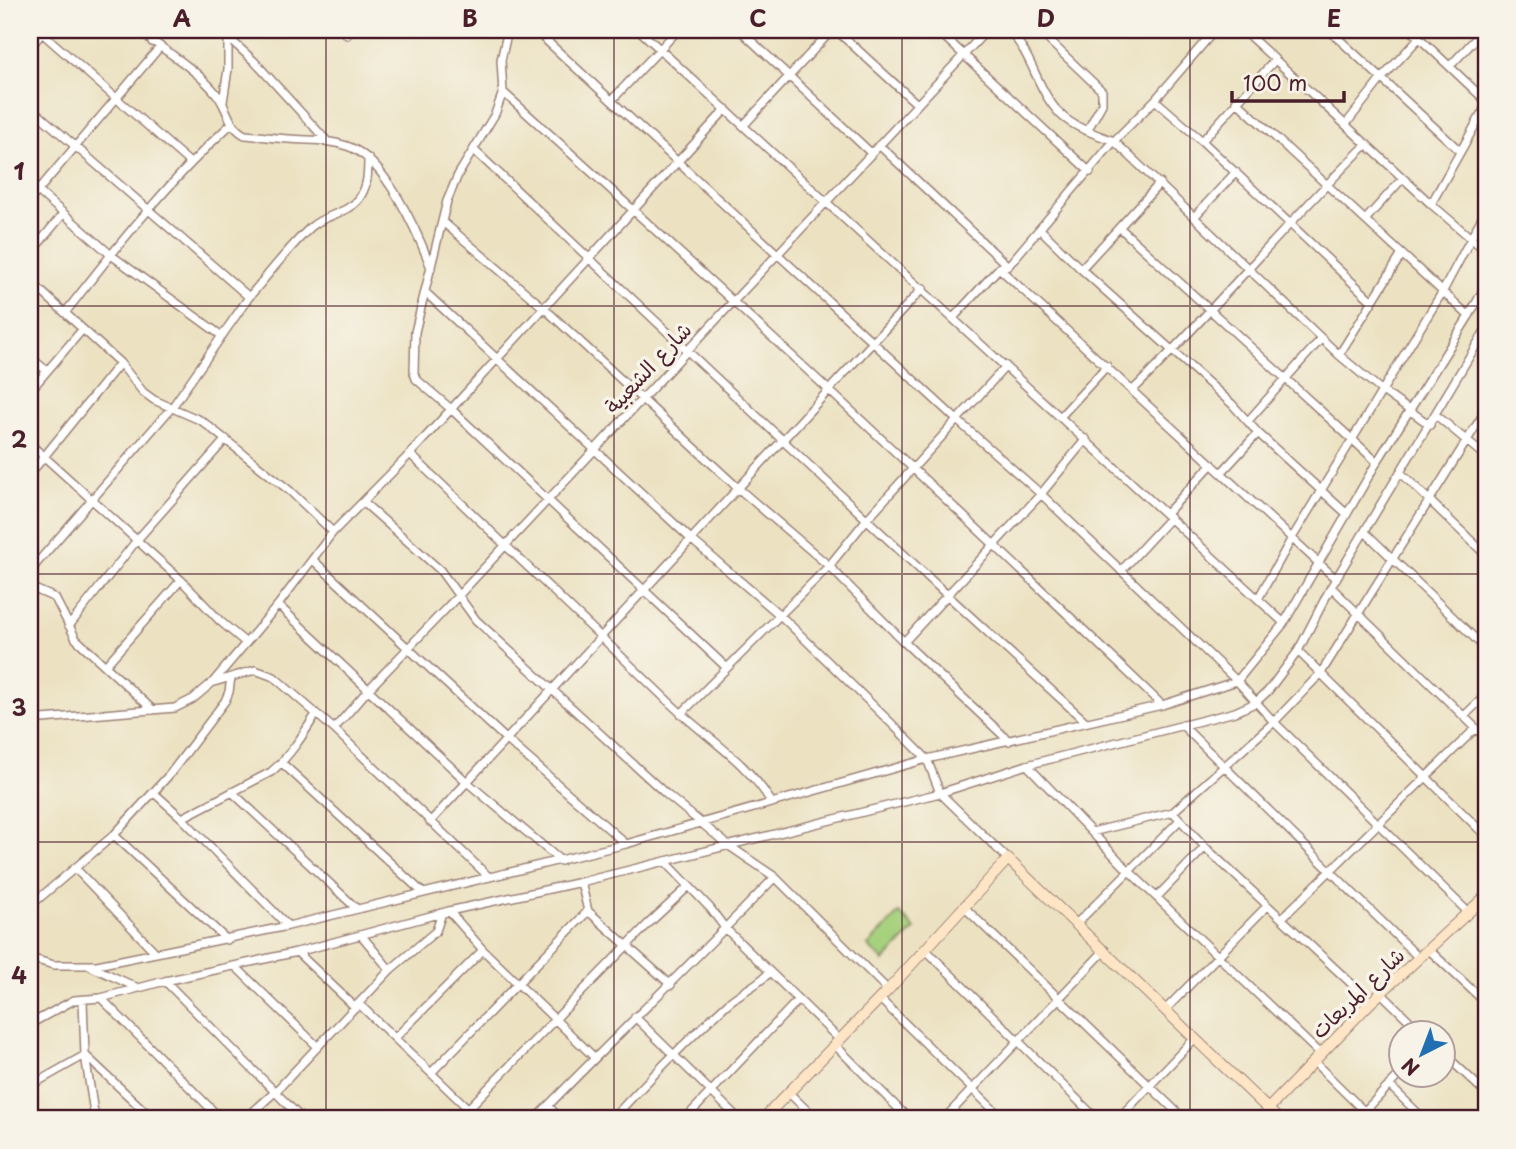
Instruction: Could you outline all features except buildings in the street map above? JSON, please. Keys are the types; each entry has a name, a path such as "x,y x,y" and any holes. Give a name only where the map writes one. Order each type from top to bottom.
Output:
{"street":[{"path":"138,30 210,86 223,103 231,124 237,131 246,135 327,141 351,147 368,158 389,184 413,224 431,270"},
{"path":"152,41 163,30"},
{"path":"220,30 254,61 327,141"},
{"path":"508,30 502,60 503,92 495,114 457,175 447,201 415,332 414,373 421,386 452,409 726,667"},
{"path":"535,30 957,420 1041,494 1237,681 1255,703 1468,912"},
{"path":"639,30 923,288 1284,624"},
{"path":"612,100 678,30"},
{"path":"740,30 871,153"},
{"path":"744,125 834,30 917,104"},
{"path":"937,30 1090,172"},
{"name":"شارع الشعبية","path":"334,729 987,30"},
{"path":"1008,30 1027,53 1048,97 1060,114 1087,131 1114,141 1321,339 1381,390 1430,425"},
{"path":"1038,30 1102,91 1102,104 1087,131"},
{"path":"954,317 999,268 1008,266 1041,230 1114,141 1155,100 1215,30"},
{"path":"1243,30 1431,204 1486,251"},
{"path":"1329,30 1460,151"},
{"path":"1411,30 1486,103 1431,204"},
{"path":"1450,66 1484,30"},
{"path":"30,48 43,31 189,162"},
{"path":"223,103 228,69 228,37"},
{"path":"1346,124 1382,78 1419,38"},
{"path":"30,200 159,48"},
{"path":"1202,141 1275,60"},
{"path":"503,92 914,467 1162,705"},
{"path":"1155,100 1372,301"},
{"path":"1236,101 1469,316"},
{"path":"30,107 248,297"},
{"path":"30,720 175,708 193,699 213,682 278,605 333,532 452,409 726,109"},
{"path":"65,313 148,208 189,162 231,124"},
{"path":"1133,390 1173,351 1326,184 1367,144"},
{"path":"879,145 1008,266"},
{"path":"474,150 1086,722"},
{"path":"30,571 173,406 248,297 313,225 356,202 365,189 368,158"},
{"path":"1195,216 1236,173"},
{"path":"1366,219 1404,178"},
{"path":"1081,269 1160,183"},
{"path":"30,184 111,255 222,336"},
{"path":"1258,598 1443,291 1486,210"},
{"path":"30,254 63,214"},
{"path":"443,222 544,308 739,489 829,566 904,642 1009,741"},
{"path":"1120,228 1377,462"},
{"path":"1041,230 1346,514"},
{"path":"1339,355 1402,254"},
{"path":"999,268 1336,579"},
{"path":"30,281 120,363 143,392 154,400 173,406 202,421 290,491 333,532"},
{"path":"30,958 54,965 89,965 227,940 626,844 927,759 1162,705 1237,681 1284,624 1346,514 1486,285"},
{"path":"430,822 923,288"},
{"path":"30,303 41,290"},
{"path":"425,292 692,540 781,616 927,759 940,793 1278,1119"},
{"path":"30,1024 74,1000 101,998 136,987 297,952 445,912 580,882 940,793 1027,765 1235,712 1255,703 1268,691 1298,651 1331,587 1486,329"},
{"path":"30,391 82,330"},
{"path":"1248,421 1321,339"},
{"path":"30,357 47,371"},
{"path":"30,474 120,363"},
{"path":"681,714 829,566 867,519 1006,366"},
{"path":"1061,416 1107,366"},
{"path":"1091,832 1173,812 1274,722 1321,673 1486,410"},
{"path":"1436,415 1486,457"},
{"path":"1222,472 1258,433"},
{"path":"69,626 137,540 226,439"},
{"path":"904,642 1041,494 1086,439"},
{"path":"30,444 181,580 220,621 246,643"},
{"path":"410,454 681,714 737,759 760,782 772,803"},
{"path":"1121,571 1213,464"},
{"path":"1401,473 1486,555"},
{"path":"363,502 440,570 476,620 666,794 728,845 775,877 888,990"},
{"path":"1365,532 1486,649"},
{"path":"313,560 506,739 626,844"},
{"path":"105,666 181,580"},
{"path":"30,587 49,593 55,598 76,639 153,710"},
{"path":"1331,587 1486,738"},
{"path":"278,605 467,782 561,860"},
{"path":"1298,651 1486,836"},
{"path":"213,682 255,670 274,677 334,729 489,877"},
{"path":"30,906 114,835 170,774 225,701 231,677"},
{"path":"1464,716 1486,695"},
{"path":"182,818 271,772 282,763 316,713"},
{"path":"1182,725 1419,958"},
{"path":"1282,918 1476,728"},
{"path":"282,763 422,892"},
{"path":"1027,765 1128,870 1217,955 1371,1119"},
{"path":"153,792 288,926"},
{"path":"232,792 357,909"},
{"path":"1173,812 1205,847 1371,1002"},
{"path":"1077,923 1180,820"},
{"path":"114,835 227,940"},
{"path":"1157,897 1205,847"},
{"path":"763,1119 880,999 1008,859"},
{"path":"665,861 909,1119"},
{"path":"76,869 156,953"},
{"path":"535,1119 594,1057 671,985 775,877"},
{"path":"580,882 588,911 671,985"},
{"path":"458,1119 647,925 689,886"},
{"name":"شارع المربعات","path":"1268,1109 1371,1002 1468,912 1484,901"},
{"path":"1165,1010 1267,906"},
{"path":"964,907 1184,1119"},
{"path":"431,1073 588,911"},
{"path":"445,912 594,1057"},
{"path":"245,1119 276,1091 390,971 436,931 445,912"},
{"path":"362,936 390,971"},
{"path":"925,949 1097,1119"},
{"path":"1428,949 1486,1003"},
{"path":"395,1038 483,950"},
{"path":"944,1119 1105,950"},
{"path":"297,952 395,1038 479,1119"},
{"path":"89,965 136,987"},
{"path":"235,966 318,1047"},
{"path":"612,1119 672,1054 736,996 756,987 769,973"},
{"path":"165,981 302,1119"},
{"path":"1381,993 1409,1020"},
{"path":"101,998 222,1119"},
{"path":"880,999 1003,1119"},
{"path":"83,1000 85,1055 95,1119"},
{"path":"685,1119 798,1000"},
{"path":"635,1017 739,1119"},
{"path":"1118,1119 1194,1039"},
{"path":"30,1087 85,1055"},
{"path":"85,1055 153,1119"},
{"path":"1456,1064 1486,1093"},
{"path":"1364,1112 1386,1088"},
{"path":"1394,1090 1424,1119"},
{"path":"789,1093 816,1119"},
{"path":"548,1106 561,1119"}],"green space":[{"path":"899,913 915,929 884,961 868,946"}]}
